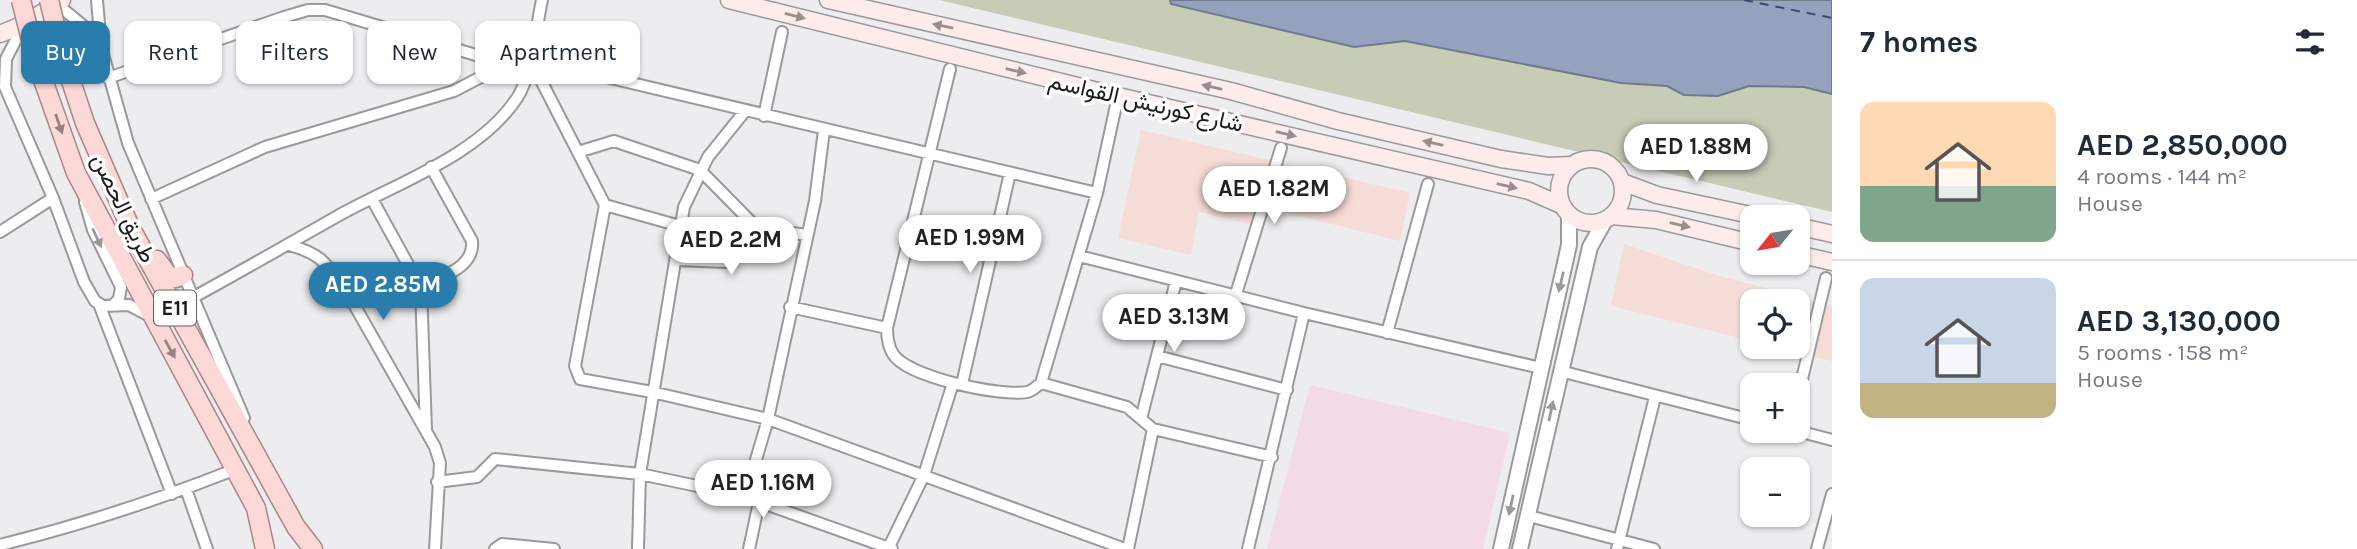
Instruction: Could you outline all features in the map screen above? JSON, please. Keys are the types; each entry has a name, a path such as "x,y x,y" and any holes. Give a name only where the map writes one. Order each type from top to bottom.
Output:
{"main road":[{"name":"طريق الحصن","path":"21,0 36,60 76,173 256,508 265,549"},
{"name":"شارع كورنيش القواسم","path":"729,0 1118,96 1529,191 1565,210"},
{"name":"شارع كورنيش القواسم","path":"828,0 1231,91 1338,121 1501,159 1548,166 1572,165"},
{"name":"طريق الحصن","path":"56,1 58,21"},
{"path":"28,21 56,1"},
{"path":"0,34 21,25"},
{"name":"طريق الحصن","path":"72,84 85,123 130,227 296,527 313,549"},
{"path":"76,84 154,254 168,275 176,278 183,275"},
{"path":"1608,219 1622,200 1622,182 1618,172 1601,160 1591,159 1572,165 1559,183 1565,210 1592,224 1608,219 1656,220 1740,240"},
{"path":"1622,182 1657,195 1740,213"},
{"path":"1810,229 1832,234"},
{"path":"1810,257 1832,262"}],"street":[{"path":"97,0 99,21"},
{"path":"538,21 542,0"},
{"path":"56,1 79,21"},
{"path":"110,77 307,10 324,10 475,55"},
{"path":"21,30 6,59 3,85 53,198 88,293 99,304 172,494"},
{"path":"764,116 782,32"},
{"path":"950,69 887,328 893,355 906,366 957,383 992,390 1027,392 1041,383 1097,193 1118,96"},
{"path":"151,199 265,147 454,91 475,80"},
{"path":"110,84 128,143 268,475"},
{"path":"192,298 431,167 499,121 519,96 523,84"},
{"path":"543,84 605,205 576,373 584,382 652,391 768,419 1127,549 1153,429"},
{"path":"631,84 1097,193"},
{"path":"638,549 640,474 684,207 700,170 745,111"},
{"path":"745,497 768,419 815,201 824,130"},
{"path":"578,152 614,141 700,170 757,228 807,234"},
{"path":"1236,295 1281,148"},
{"path":"421,288 466,263 472,249 472,241 431,167"},
{"path":"76,173 93,230 121,287 119,299 112,306"},
{"path":"437,482 477,477 495,459 640,474 745,497 889,549 924,475 957,383 1010,173"},
{"path":"1387,333 1428,184"},
{"path":"0,232 53,198"},
{"path":"372,198 421,288 426,433"},
{"path":"605,205 680,226"},
{"path":"1501,549 1569,245 1565,210"},
{"path":"1520,549 1590,247 1608,219"},
{"path":"675,260 728,262 757,228"},
{"path":"289,245 312,251 326,262 343,285 426,433 440,463 435,549"},
{"path":"1079,256 1304,313 1541,368"},
{"path":"1803,373 1826,278"},
{"path":"1141,419 1176,281"},
{"path":"99,304 129,304 154,320"},
{"path":"790,307 887,328"},
{"path":"1248,549 1272,457 1304,313"},
{"path":"1157,356 1287,390"},
{"path":"1560,371 1740,417"},
{"path":"1041,383 1127,407 1153,429 1272,457"},
{"path":"1618,545 1655,397"},
{"path":"1810,434 1832,440"},
{"path":"0,545 74,526 172,494 236,469"},
{"path":"186,489 207,549"},
{"path":"1817,549 1832,494"},
{"path":"749,549 759,502"},
{"path":"1529,516 1618,545 1654,549"},
{"path":"495,549 502,544 554,549"}],"shaded area":[{"path":"1141,130 1410,193 1400,241 1268,208 1262,227 1199,212 1191,255 1118,238"},
{"path":"1624,244 1716,275 1768,289 1740,289 1740,338 1611,306"},
{"path":"1810,300 1832,306 1832,361 1810,356"},
{"path":"1310,385 1510,433 1483,549 1267,549"}],"green space":[{"path":"939,0 1170,0 1172,4 1354,47 1405,41 1621,83 1667,86 1684,95 1718,96 1749,86 1804,87 1832,94 1832,212"}],"water":[{"path":"1170,0 1832,0 1832,94 1804,87 1749,86 1718,96 1684,95 1667,86 1621,83 1405,41 1354,47 1171,4"}],"ferry route":[{"path":"1744,0 1832,18"}]}
